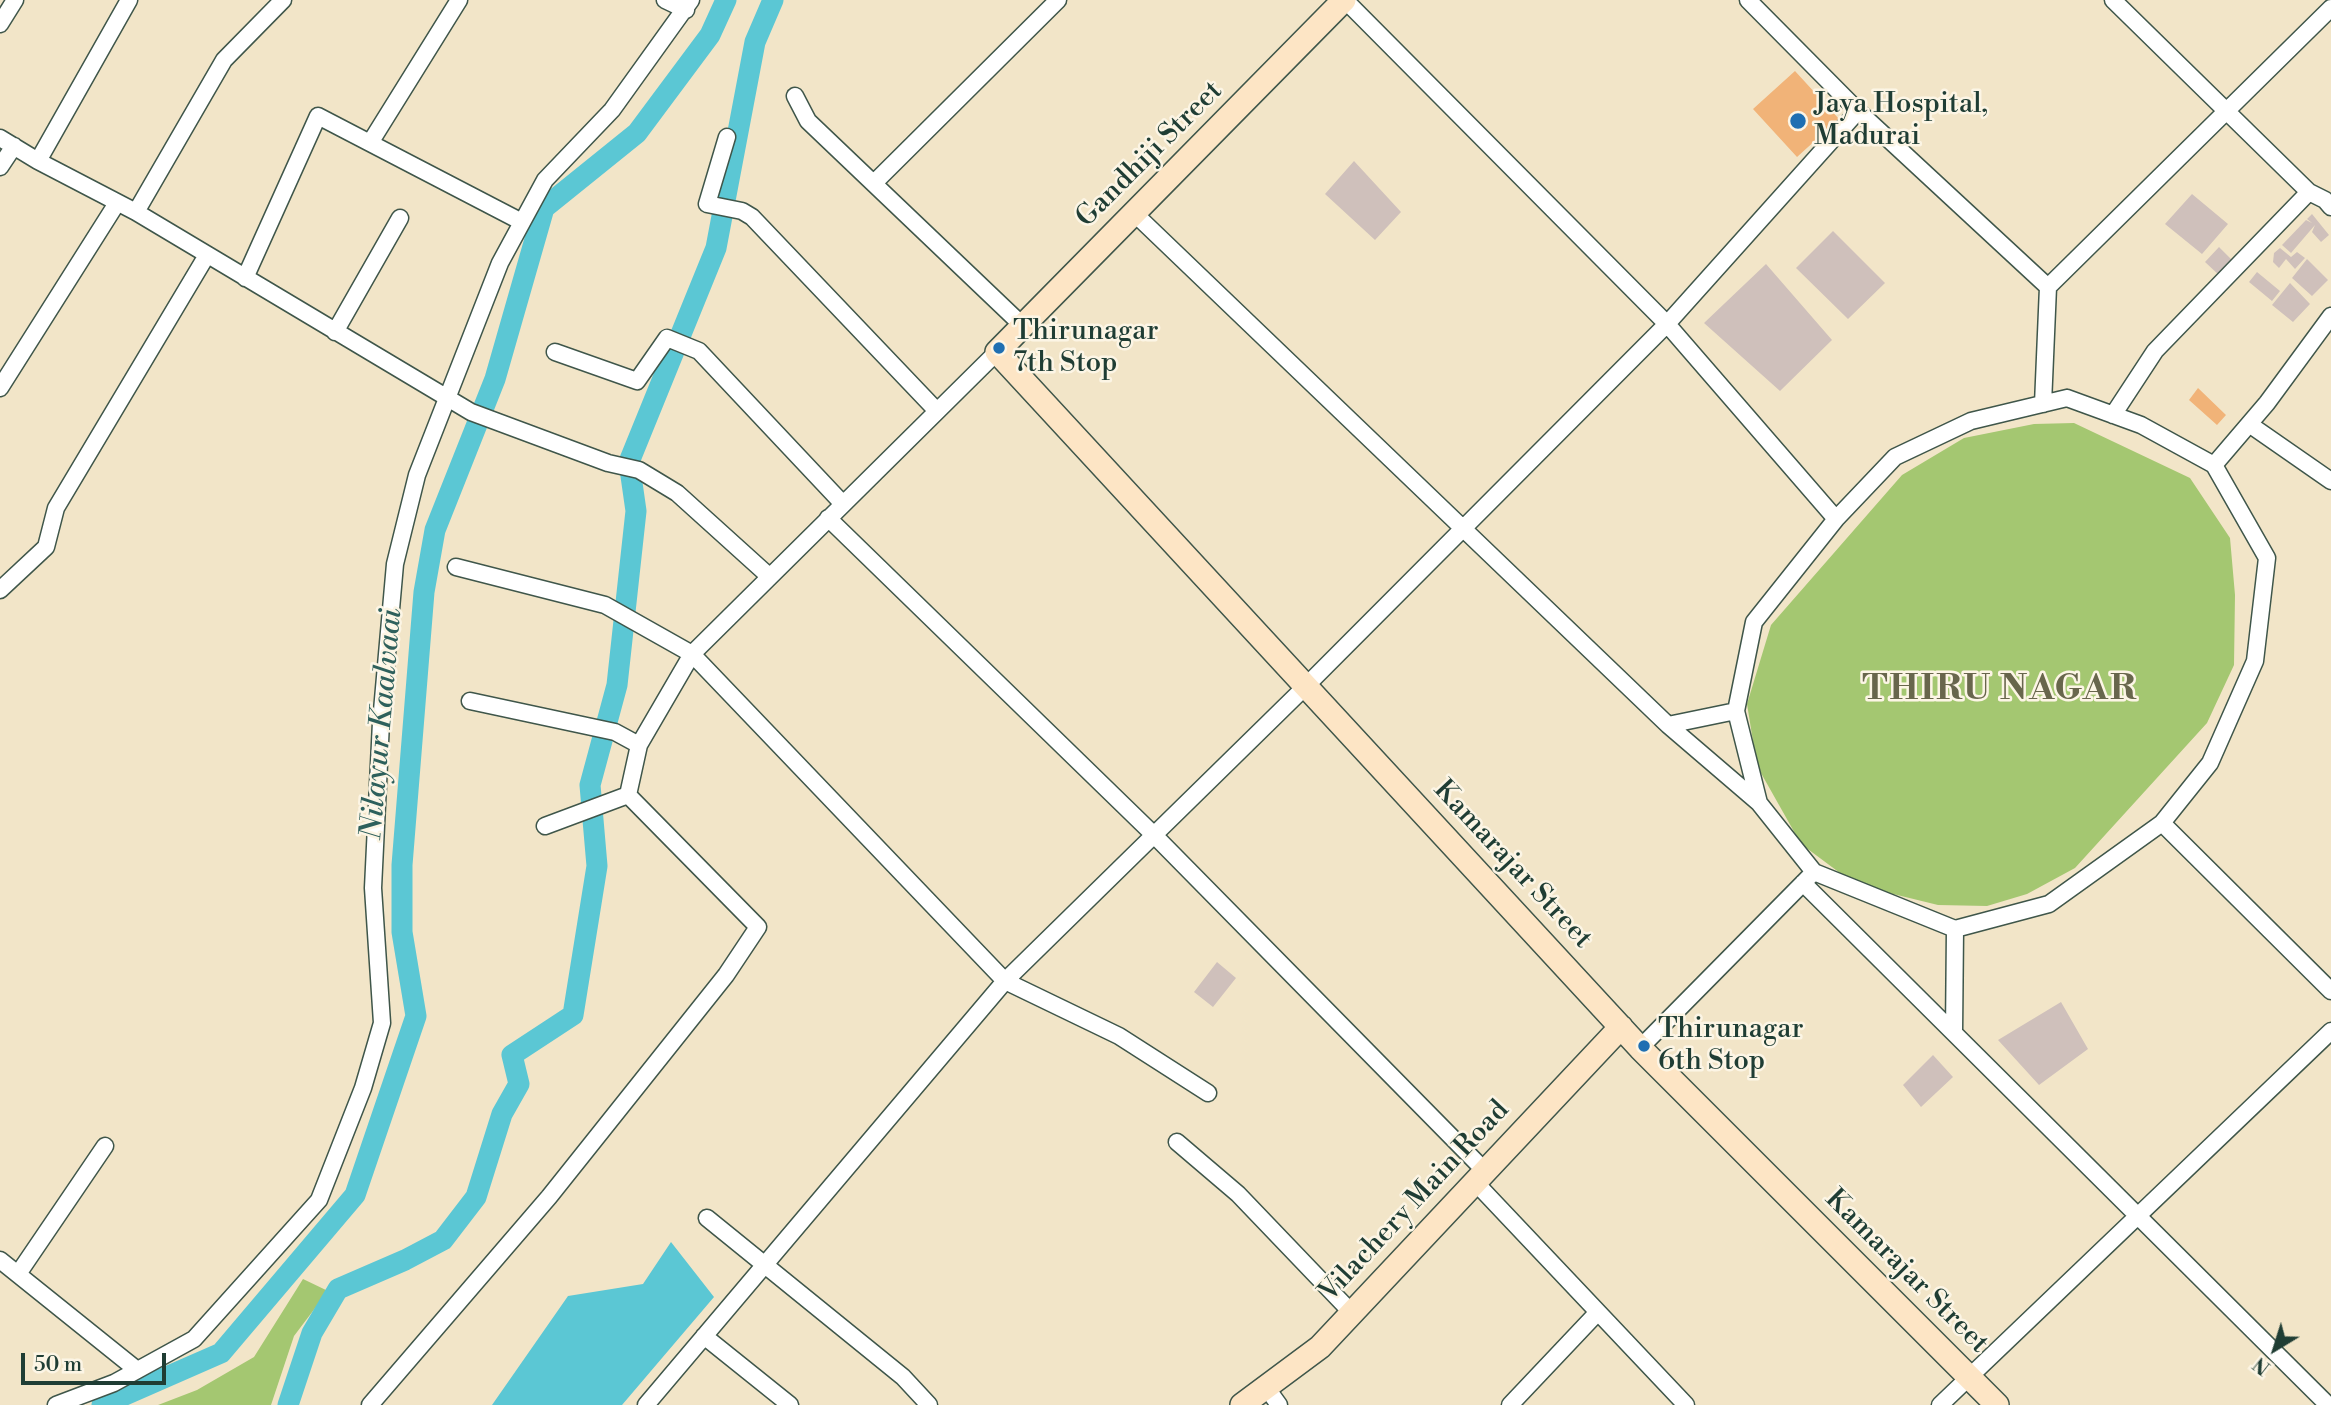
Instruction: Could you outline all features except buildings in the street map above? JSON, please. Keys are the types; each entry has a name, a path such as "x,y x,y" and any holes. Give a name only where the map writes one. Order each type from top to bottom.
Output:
{"main road":[{"name":"Gandhiji Street","path":"997,352 1344,0"},
{"name":"Kamarajar Street","path":"997,352 1620,1027 1997,1405"},
{"name":"Vilachery Main Road","path":"1242,1405 1273,1396 1620,1027"}],"street":[{"path":"0,24 15,0"},
{"path":"38,161 129,0"},
{"path":"136,212 224,60 283,0"},
{"path":"370,143 459,0"},
{"path":"56,1405 137,1370 194,1339 319,1200 363,1088 382,1023 373,888 381,722 395,564 417,475 500,263 545,180 612,110 688,5 665,0"},
{"path":"874,183 1058,0"},
{"path":"1344,0 1667,324 1836,519"},
{"path":"1748,0 1858,111 2048,287"},
{"path":"2113,0 2309,192 2331,207"},
{"path":"2043,404 2048,287 2331,8"},
{"path":"795,96 808,121 1023,326"},
{"path":"646,1405 1005,981 1306,686 1667,324 1858,111"},
{"path":"245,278 318,116 522,222"},
{"path":"727,137 707,204 741,211 752,218 936,410"},
{"path":"0,167 7,142 136,212 471,412 608,463 639,470 677,493 770,577"},
{"path":"2113,415 2155,351 2309,192"},
{"path":"0,388 117,203"},
{"path":"1134,213 1668,725 1759,803 1809,877 1954,1033 2328,1405"},
{"path":"335,332 400,218"},
{"path":"0,590 46,547 56,508 207,255"},
{"path":"2214,465 2249,424 2331,316"},
{"path":"555,352 637,381 667,338 699,351 843,503"},
{"path":"628,794 639,745 692,654 997,352"},
{"path":"1759,803 1736,711 1754,622 1836,519 1895,457 1970,421 2067,398 2141,425 2214,465 2267,558 2255,661 2210,763 2162,823 2049,904 1955,929 1809,877"},
{"path":"2249,424 2331,481"},
{"path":"828,518 1154,835 1480,1177 1598,1312 1686,1405"},
{"path":"456,568 605,604 639,621 692,654 1005,981 1119,1036 1208,1093"},
{"path":"470,701 584,728 615,732 639,745"},
{"path":"1668,725 1736,711"},
{"path":"545,826 628,794"},
{"path":"370,1405 549,1197 726,975 758,927 628,794"},
{"path":"2162,823 2331,991"},
{"path":"1640,1048 1809,877"},
{"path":"1954,1033 1955,929"},
{"path":"1940,1405 2331,1031"},
{"path":"1177,1142 1238,1194 1352,1313"},
{"path":"18,1274 105,1146"},
{"path":"707,1218 903,1377 929,1405"},
{"path":"0,1260 137,1370"},
{"path":"1510,1405 1598,1312"},
{"path":"704,1336 783,1403"}],"shaded area":[{"path":"1354,161 1401,212 1375,240 1325,194"},
{"path":"2192,194 2228,224 2202,254 2165,224"},
{"path":"2312,214 2329,235 2321,242 2312,232 2315,225 2291,253 2282,245 2306,220 2312,223 2307,219"},
{"path":"1833,231 1885,283 1848,319 1796,268"},
{"path":"2219,247 2234,262 2220,276 2205,262"},
{"path":"2280,248 2291,257 2297,252 2305,258 2295,269 2286,259 2279,268 2273,262 2274,253"},
{"path":"2307,259 2328,280 2312,296 2292,278"},
{"path":"1766,264 1832,340 1780,391 1704,323"},
{"path":"2257,272 2280,291 2272,301 2249,282"},
{"path":"2290,283 2310,304 2293,322 2272,305"},
{"path":"1217,962 1236,978 1213,1007 1194,992"},
{"path":"2061,1002 2088,1049 2039,1085 1998,1040"},
{"path":"1933,1055 1953,1077 1921,1107 1903,1085"}],"green space":[{"path":"2074,423 2190,478 2230,538 2235,595 2234,665 2207,723 2075,868 2027,894 1987,906 1938,905 1885,892 1840,873 1801,844 1757,766 1747,704 1771,625 1902,475 1964,438 2034,424"},
{"path":"303,1279 328,1291 294,1336 271,1405 158,1405 197,1390 254,1357"}],"water":[{"path":"671,1242 714,1297 622,1405 492,1405 568,1296 643,1284"}],"waterway":[{"name":"Nilayur Kaalvaai","path":"102,1405 221,1353 355,1195 416,1016 402,932 402,865 424,592 435,530 495,379 544,208 637,133 710,35 726,0"},
{"path":"288,1405 312,1333 338,1289 443,1240 476,1197 502,1114 519,1084 512,1055 573,1015 597,866 590,785 617,685 636,511 629,462 716,248 755,42 773,0"}],"place":[{"name":"Jaya Hospital, Madurai","path":"1798,121"},
{"name":"Thirunagar 7th Stop","path":"999,348"},
{"name":"Thirunagar 6th Stop","path":"1644,1046"}],"district":[{"name":"THIRU NAGAR","path":"2000,691"}]}
